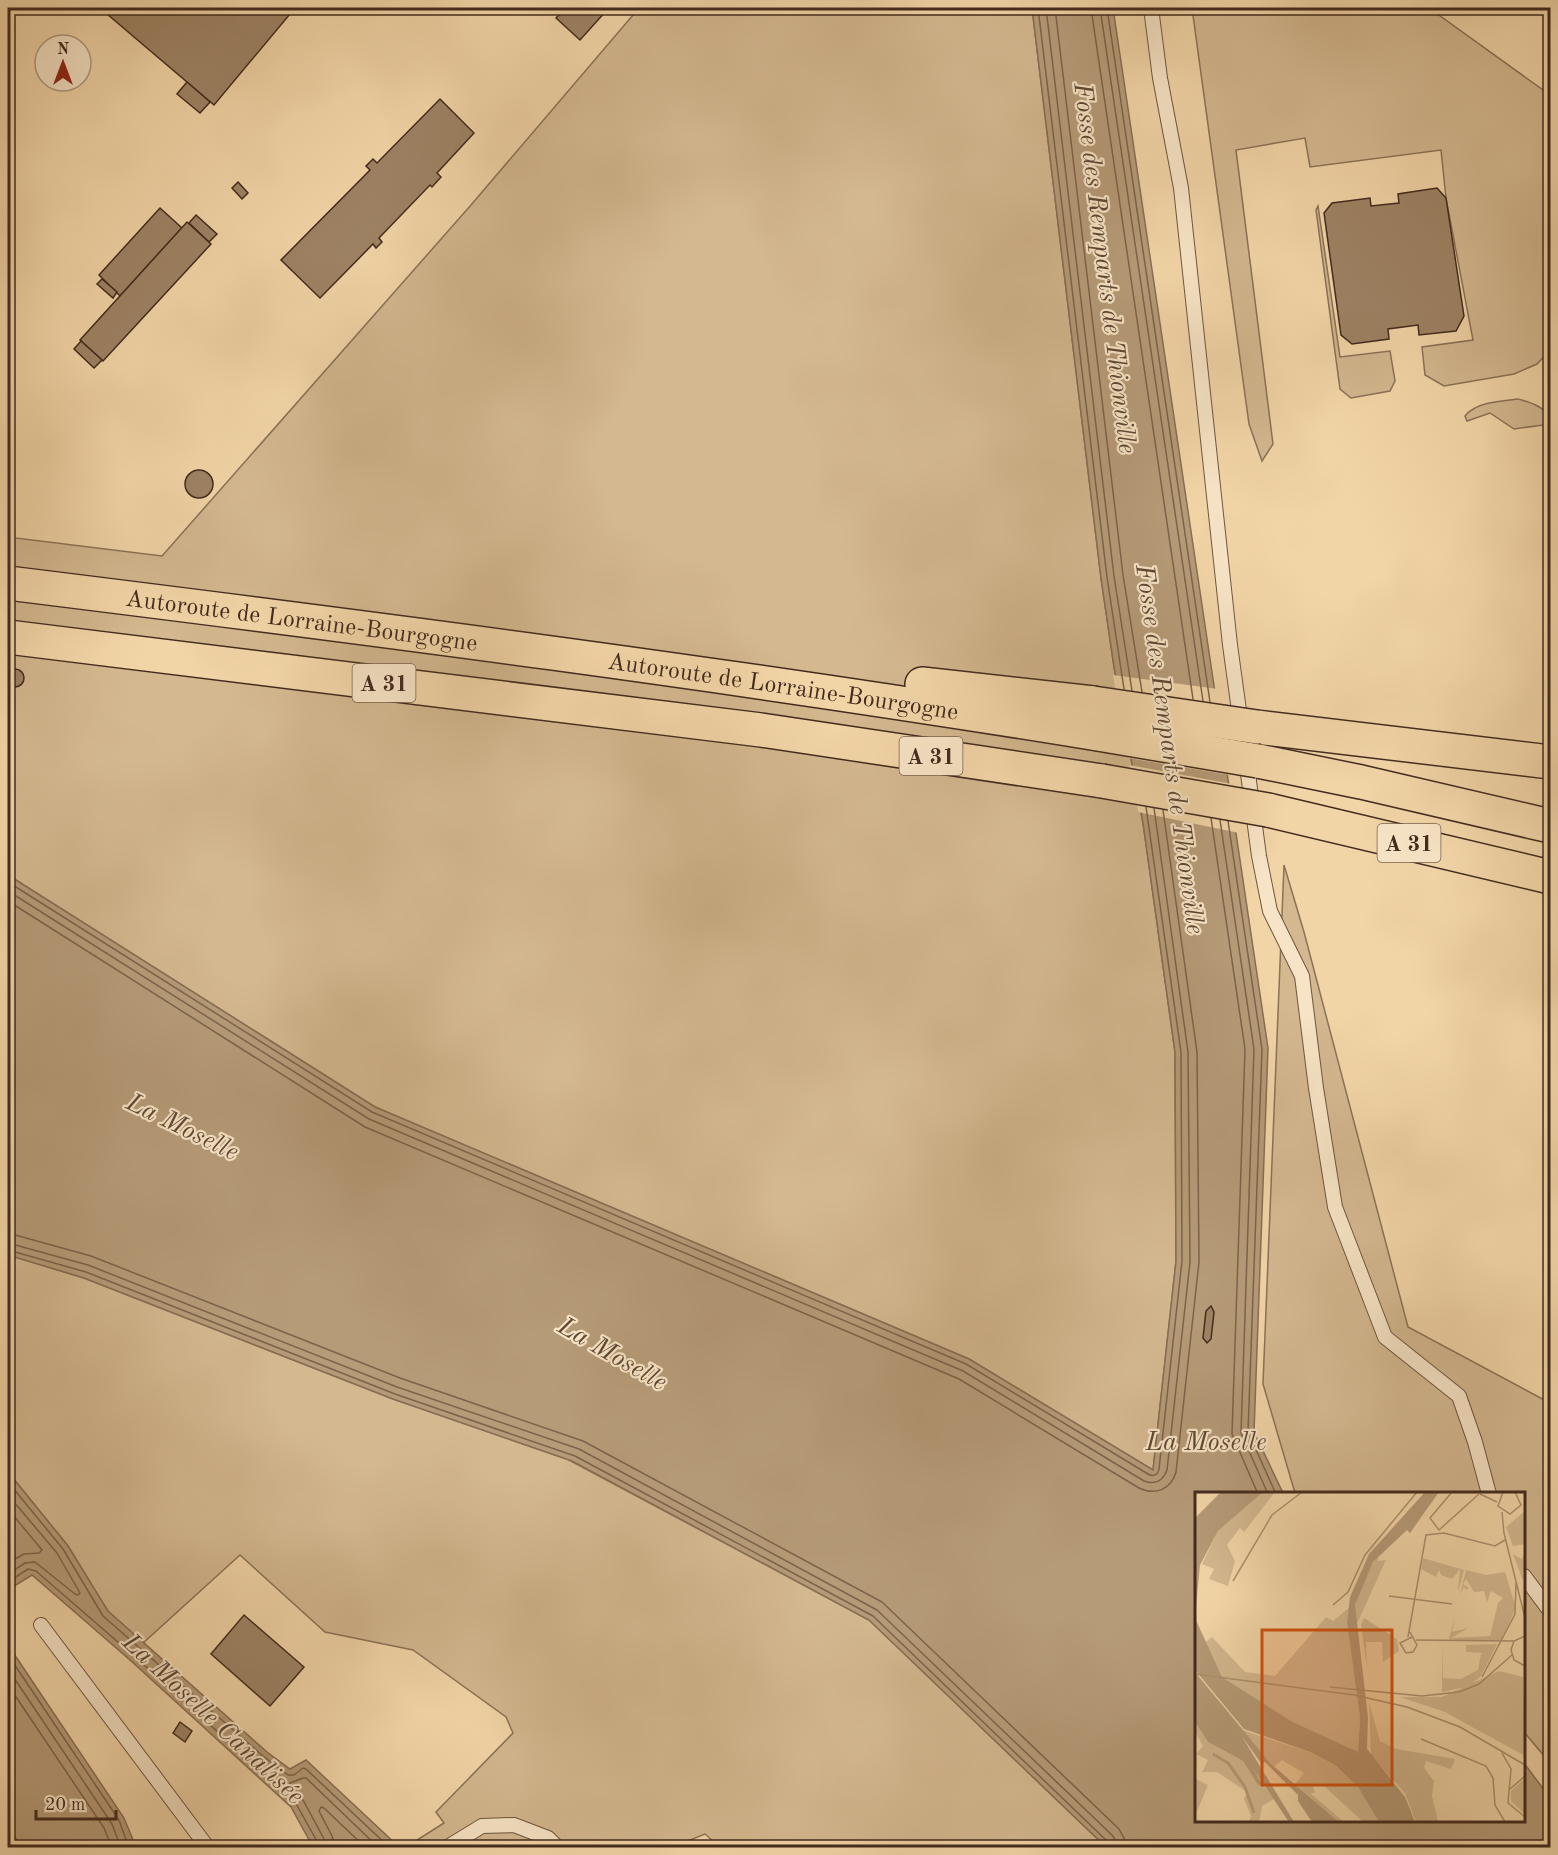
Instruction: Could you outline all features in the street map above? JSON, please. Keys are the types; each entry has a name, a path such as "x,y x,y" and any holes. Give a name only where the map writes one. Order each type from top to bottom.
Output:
{"highway":[{"name":"Autoroute de Lorraine-Bourgogne","path":"8,583 813,688 895,681 1251,744"},
{"name":"Autoroute de Lorraine-Bourgogne","path":"8,637 761,730 1102,782 1268,810 1551,877"},
{"path":"1251,744 1551,762"},
{"name":"A 31","path":"1251,744 1373,784 1551,826"}],"lane":[{"path":"1151,8 1160,78 1182,188 1230,645 1251,744 1259,856 1270,911 1302,976 1316,1089 1335,1207 1385,1337 1459,1396 1475,1442 1488,1492"},
{"path":"1525,1577 1551,1611"},
{"path":"41,1625 208,1848"},
{"path":"446,1848 482,1826 514,1825 548,1838 558,1848"}],"shaded area":[{"path":"639,8 1032,8 1101,578 1114,667 1143,823 1175,1052 1176,1261 1153,1470 969,1359 375,1107 8,875 8,537 162,556 471,205"},
{"path":"1192,8 1429,8 1550,95 1550,350 1537,364 1514,374 1444,386 1425,375 1422,347 1473,340 1446,198 1441,150 1310,167 1305,138 1236,150 1273,444 1262,461 1249,424"},
{"path":"1318,206 1340,357 1390,351 1395,381 1390,391 1351,398 1340,389 1316,210"},
{"path":"1518,399 1537,406 1549,416 1551,431 1548,444 1543,425 1514,429 1490,413 1467,421 1465,416 1482,405"},
{"path":"1284,865 1304,932 1408,1327 1550,1403 1550,1763 1525,1733 1525,1492 1295,1492 1263,1384"},
{"path":"8,1255 84,1278 393,1399 567,1459 869,1620 1106,1847 721,1848 705,1834 670,1848 406,1847 444,1823 436,1812 513,1733 506,1717 413,1650 325,1632 240,1555 142,1644 107,1611 68,1546 8,1472"}],"water":[{"path":"1032,8 1113,8 1268,1048 1254,1432 1283,1492 1195,1492 1195,1822 1525,1822 1525,1764 1550,1798 1550,1847 1106,1847 869,1620 572,1461 393,1399 84,1278 8,1255 8,875 375,1107 969,1359 1153,1470 1176,1261 1175,1052 1143,823 1114,667 1101,578"},
{"name":"La Moselle Canalisée","path":"8,1472 68,1546 108,1611 267,1752 290,1769 306,1760 399,1847 313,1847 291,1807 130,1660 32,1575 8,1590"},
{"path":"8,1645 124,1818 136,1847 22,1847 8,1827"}],"pier":[{"path":"1113,675 1218,689 1230,775 1128,758"},
{"path":"1129,765 1232,784 1239,833 1138,812"}],"building":[{"path":"100,8 295,8 214,105"},
{"path":"566,8 602,8 606,11 580,40 556,18"},
{"path":"187,82 210,102 200,113 177,94"},
{"path":"440,99 474,133 437,173 441,177 432,187 430,185 379,238 382,242 376,248 373,244 320,298 281,260 370,170 366,166 373,159 377,163"},
{"path":"238,182 248,193 242,199 232,188"},
{"path":"1437,188 1446,198 1464,316 1456,331 1419,335 1418,325 1388,329 1389,339 1352,344 1341,335 1324,213 1332,203 1370,198 1371,206 1399,203 1398,194"},
{"path":"160,208 182,228 120,296 99,275"},
{"path":"196,215 217,234 209,242 189,223"},
{"path":"187,222 211,244 103,361 80,340"},
{"path":"102,279 117,292 113,298 97,284"},
{"path":"81,341 102,360 94,368 74,349"},
{"path":"199,470 209,474 213,484 209,494 199,498 189,494 185,484 189,474"},
{"path":"15,669 21,672 24,678 21,684 15,687 9,684 6,678 9,672"},
{"path":"1211,1306 1214,1312 1211,1339 1207,1343 1203,1338 1206,1311"},
{"path":"244,1615 304,1667 270,1706 211,1654"},
{"path":"180,1722 192,1731 185,1742 173,1733"}],"water label":[{"name":"Fosse des Remparts de Thionville","path":"1106,268"},
{"name":"Fosse des Remparts de Thionville","path":"1171,749"},
{"name":"La Moselle","path":"183,1126"},
{"name":"La Moselle","path":"613,1353"},
{"name":"La Moselle","path":"1206,1441"}]}
